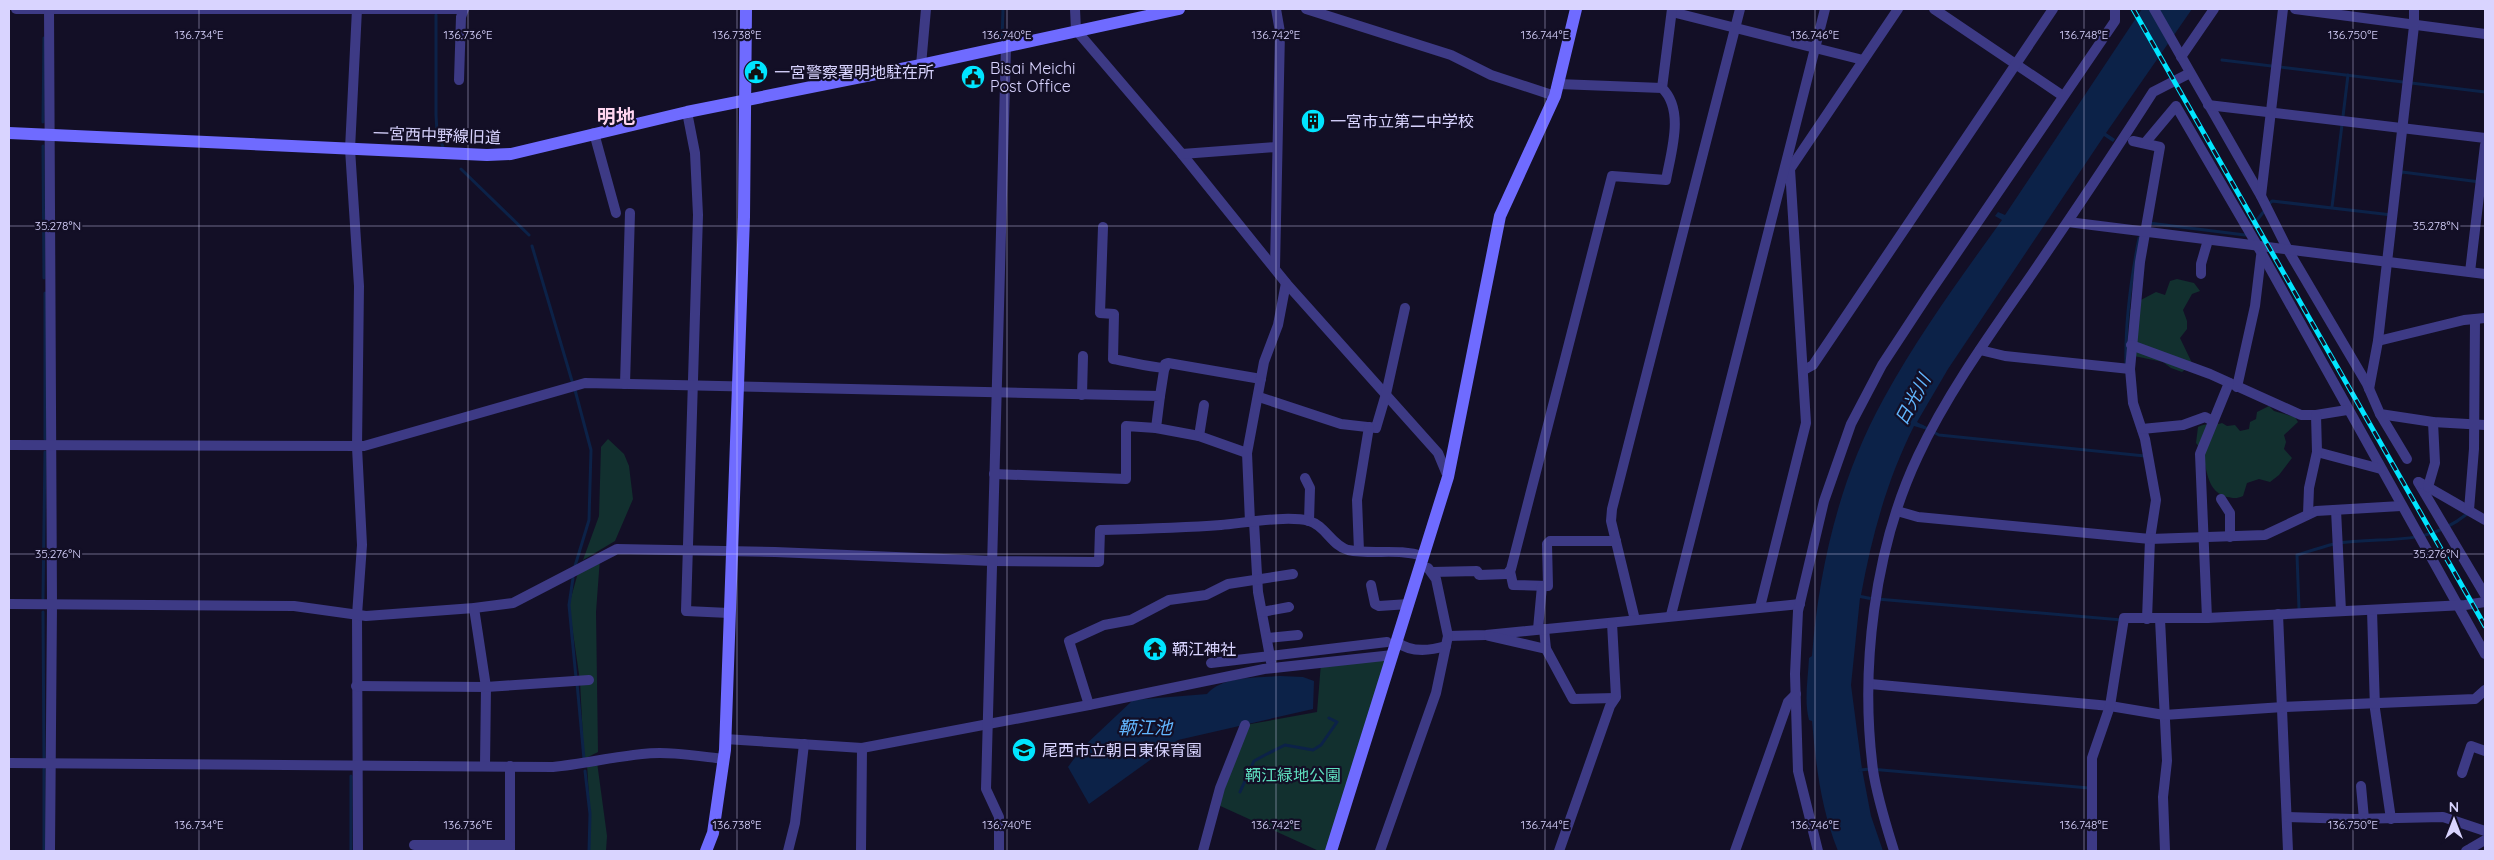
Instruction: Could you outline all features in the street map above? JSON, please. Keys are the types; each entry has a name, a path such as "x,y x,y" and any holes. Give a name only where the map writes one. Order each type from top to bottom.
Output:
{"street":[{"path":"16,9 463,9 461,17 460,80"},
{"path":"50,9 52,446 50,851"},
{"path":"357,9 350,149 359,286 357,447 362,545 357,615 356,686 358,851"},
{"path":"706,851 713,833 724,759 725,739 744,216 746,9"},
{"path":"921,66 926,9"},
{"path":"1075,9 1076,30 1182,154 1276,267 1286,282 1438,453 1448,477"},
{"name":"一宮西中野線旧道","path":"9,133 488,156 511,154 687,112 921,66 1076,30 1179,9"},
{"path":"1276,9 1280,32 1276,147 1276,267"},
{"path":"1306,9 1451,55 1491,74 1556,90 1662,88 1670,96 1674,108 1675,123 1666,180 1612,176 1510,571 1513,585 1548,586 1547,544 1550,541 1616,541"},
{"path":"1331,851 1393,655 1392,642 1409,604 1448,477 1500,216 1556,90 1576,9"},
{"path":"1635,620 1611,521 1612,509 1740,9"},
{"path":"1671,616 1788,168 1814,47 1825,9"},
{"path":"1760,607 1806,423 1804,370 1788,168 1898,9"},
{"path":"1934,9 2063,96"},
{"path":"1804,370 1813,365 2053,9"},
{"path":"1818,851 1798,771 1795,674 1800,604 1824,501 1851,424 1882,365 2063,96 2116,22 2115,9"},
{"path":"2154,9 2261,196 2288,250 2369,389 2380,414 2406,459"},
{"path":"2181,57 2214,9"},
{"path":"2261,196 2283,9"},
{"path":"2295,9 2485,34"},
{"path":"2369,389 2378,341 2403,128 2414,26 2414,9"},
{"path":"1662,88 1672,10 1863,60"},
{"path":"999,851 998,817 986,788 1006,47"},
{"path":"1894,851 1874,772 1870,684 1874,611 1884,557 1897,511 1917,457 1947,401 2153,92 2190,73"},
{"path":"2208,105 2485,138"},
{"path":"2146,144 2176,106 2259,250 2485,654"},
{"path":"687,112 695,153 698,215 686,611 729,613"},
{"path":"594,133 616,213"},
{"path":"2133,141 2160,147 2144,232 2130,369 2133,403 2142,429 2156,500 2150,539 2147,619"},
{"path":"2470,272 2485,145"},
{"path":"1182,154 1276,147"},
{"path":"626,384 630,213"},
{"path":"2068,222 2208,240 2259,250 2288,250 2485,274"},
{"path":"1103,227 1100,313 1114,314 1113,359 1138,363 1144,367 1165,368"},
{"path":"2201,274 2201,264 2208,240"},
{"path":"2207,618 2200,454 2214,421 2233,385 2255,306 2259,250"},
{"path":"1272,668 1257,578 1247,453 1259,397 1264,362 1278,325 1286,282"},
{"path":"1259,397 1341,424 1376,428 1386,394 1405,308"},
{"path":"2378,341 2464,320 2480,319 2469,510"},
{"path":"2131,345 2301,414 2316,415 2347,410"},
{"path":"1980,350 2005,356 2130,369"},
{"path":"1082,395 1083,356"},
{"path":"1156,428 1165,364 1262,379"},
{"path":"9,446 357,447 585,383 1160,396"},
{"path":"1199,436 1204,405"},
{"path":"2380,414 2434,422 2485,425"},
{"path":"2308,514 2309,488 2317,452 2316,415"},
{"path":"2142,429 2184,424 2205,417 2214,421"},
{"path":"2428,487 2435,463 2434,422"},
{"path":"994,474 1126,479 1126,426 1156,428 1199,436 1247,453"},
{"path":"1359,551 1357,500 1369,427"},
{"path":"2317,452 2382,469"},
{"path":"1305,478 1310,488 1309,521"},
{"path":"2485,520 2418,482 2485,595"},
{"path":"2221,499 2230,513 2230,536"},
{"path":"1897,511 1918,518 2150,539 2265,535 2316,511 2401,506"},
{"path":"2336,510 2341,611"},
{"path":"9,604 294,606 366,616 474,608 513,603 617,549 732,551 992,561 1099,562 1100,530 1184,528 1252,522 1309,521 1321,528 1344,549 1402,551 1422,559 1436,579 1447,641 1436,693 1380,851"},
{"path":"1432,572 1477,572 1479,575 1507,574 1510,571"},
{"path":"1089,705 1069,641 1104,625 1131,620 1169,600 1206,596 1228,584 1257,578 1293,574"},
{"path":"1370,585 1374,604 1379,606 1409,604"},
{"path":"1542,586 1541,629 1546,650 1573,698 1615,698"},
{"path":"2092,851 2092,758 2110,706 2124,618 2207,618 2485,602"},
{"path":"1211,663 1392,642 1406,649 1421,650 1447,641 1486,635 1800,604"},
{"path":"1262,612 1289,607"},
{"path":"474,608 486,687 485,765"},
{"path":"2372,610 2376,704 2380,748 2391,819"},
{"path":"2278,614 2288,851"},
{"path":"2160,619 2167,761 2163,797 2165,851"},
{"path":"1559,851 1615,698 1612,623"},
{"path":"1267,638 1298,635"},
{"path":"1486,635 1546,650"},
{"path":"725,739 862,748 1272,668 1393,655"},
{"path":"356,686 486,687 589,680"},
{"path":"1870,684 2110,706 2164,715 2282,707 2475,699 2485,690"},
{"path":"1735,851 1788,702 1796,694"},
{"path":"1203,851 1220,788 1244,725"},
{"path":"788,851 795,823 804,744"},
{"path":"2462,773 2471,746 2485,751"},
{"path":"861,851 862,748"},
{"path":"9,763 553,767 587,764 642,754 664,753 724,759"},
{"path":"414,845 510,848 510,766"},
{"path":"2361,786 2364,819"},
{"path":"2287,817 2364,819 2443,817 2485,831"},
{"path":"2466,851 2485,840"}],"green space":[{"path":"2177,279 2194,283 2200,291 2192,294 2183,310 2187,321 2187,329 2180,338 2192,363 2182,372 2171,368 2163,362 2134,356 2129,345 2130,310 2137,302 2156,292 2165,295 2170,281"},
{"path":"2269,406 2274,411 2295,417 2298,422 2284,435 2286,442 2284,449 2292,458 2279,475 2270,482 2259,479 2247,483 2243,496 2239,498 2227,497 2219,493 2209,481 2203,457 2196,443 2198,427 2222,423 2227,426 2235,425 2240,431 2249,429 2250,422 2256,419 2257,412"},
{"path":"608,439 624,454 629,466 633,499 615,541 583,560 599,516 601,447"},
{"path":"600,558 596,612 598,752 584,759 580,681 569,605 579,569"},
{"name":"鞆江緑地公園","path":"1393,655 1331,851 1319,851 1216,804 1245,725 1317,712 1321,663"},
{"path":"597,762 607,836 606,851 589,851 590,814 587,764"}],"water":[{"name":"日光川","path":"2142,9 2192,9 2106,133 2115,139 2113,142 2104,136 1948,369 1917,422 1926,427 1924,429 1914,426 1888,487 1875,529 1861,595 1871,597 1870,600 1860,598 1851,685 1862,769 1871,816 1883,851 1838,851 1827,819 1820,787 1812,721 1809,720 1808,713 1807,689 1809,658 1812,656 1815,623 1826,556 1834,523 1855,459 1884,398 1911,352 1940,307 2002,220 1995,216 1998,212 2005,215"},
{"name":"鞆江池","path":"1280,676 1303,677 1314,681 1313,709 1178,740 1089,804 1068,767 1081,749 1133,700 1207,694 1214,688 1231,681"}],"waterway":[{"path":"1002,41 1003,9"},
{"path":"436,15 436,115 437,132 443,147"},
{"path":"43,122 44,38"},
{"path":"2222,60 2485,92"},
{"path":"2332,207 2348,75"},
{"path":"43,146 44,278"},
{"path":"461,169 529,235"},
{"path":"2401,174 2402,172 2480,182"},
{"path":"2268,205 2272,201 2392,215"},
{"path":"2149,223 2245,235 2265,210"},
{"path":"2126,363 2129,300 2139,238"},
{"path":"532,246 572,381"},
{"path":"45,293 45,439"},
{"path":"575,390 591,450 589,520 575,566"},
{"path":"1922,426 1939,435 2145,456"},
{"path":"43,599 45,452"},
{"path":"2299,609 2297,555 2334,544 2419,536 2451,525 2467,514"},
{"path":"573,578 569,605 576,678"},
{"path":"1877,599 2122,620"},
{"path":"43,612 44,759"},
{"path":"577,683 584,759"},
{"path":"1240,792 1254,761 1285,745 1313,750 1321,745 1337,722 1329,718"},
{"path":"44,769 44,851"},
{"path":"1860,770 1870,769 2089,788"},
{"path":"585,771 590,814 589,851"},
{"path":"351,776 351,851"}],"railway":[{"path":"2133,9 2485,626"}],"place":[{"name":"一宮警察署明地駐在所","path":"756,72"},
{"name":"Bisai Meichi Post Office","path":"973,77"},
{"name":"一宮市立第二中学校","path":"1313,121"},
{"name":"鞆江神社","path":"1155,649"},
{"name":"尾西市立朝日東保育園","path":"1024,750"}],"district":[{"name":"明地","path":"616,116"}]}
